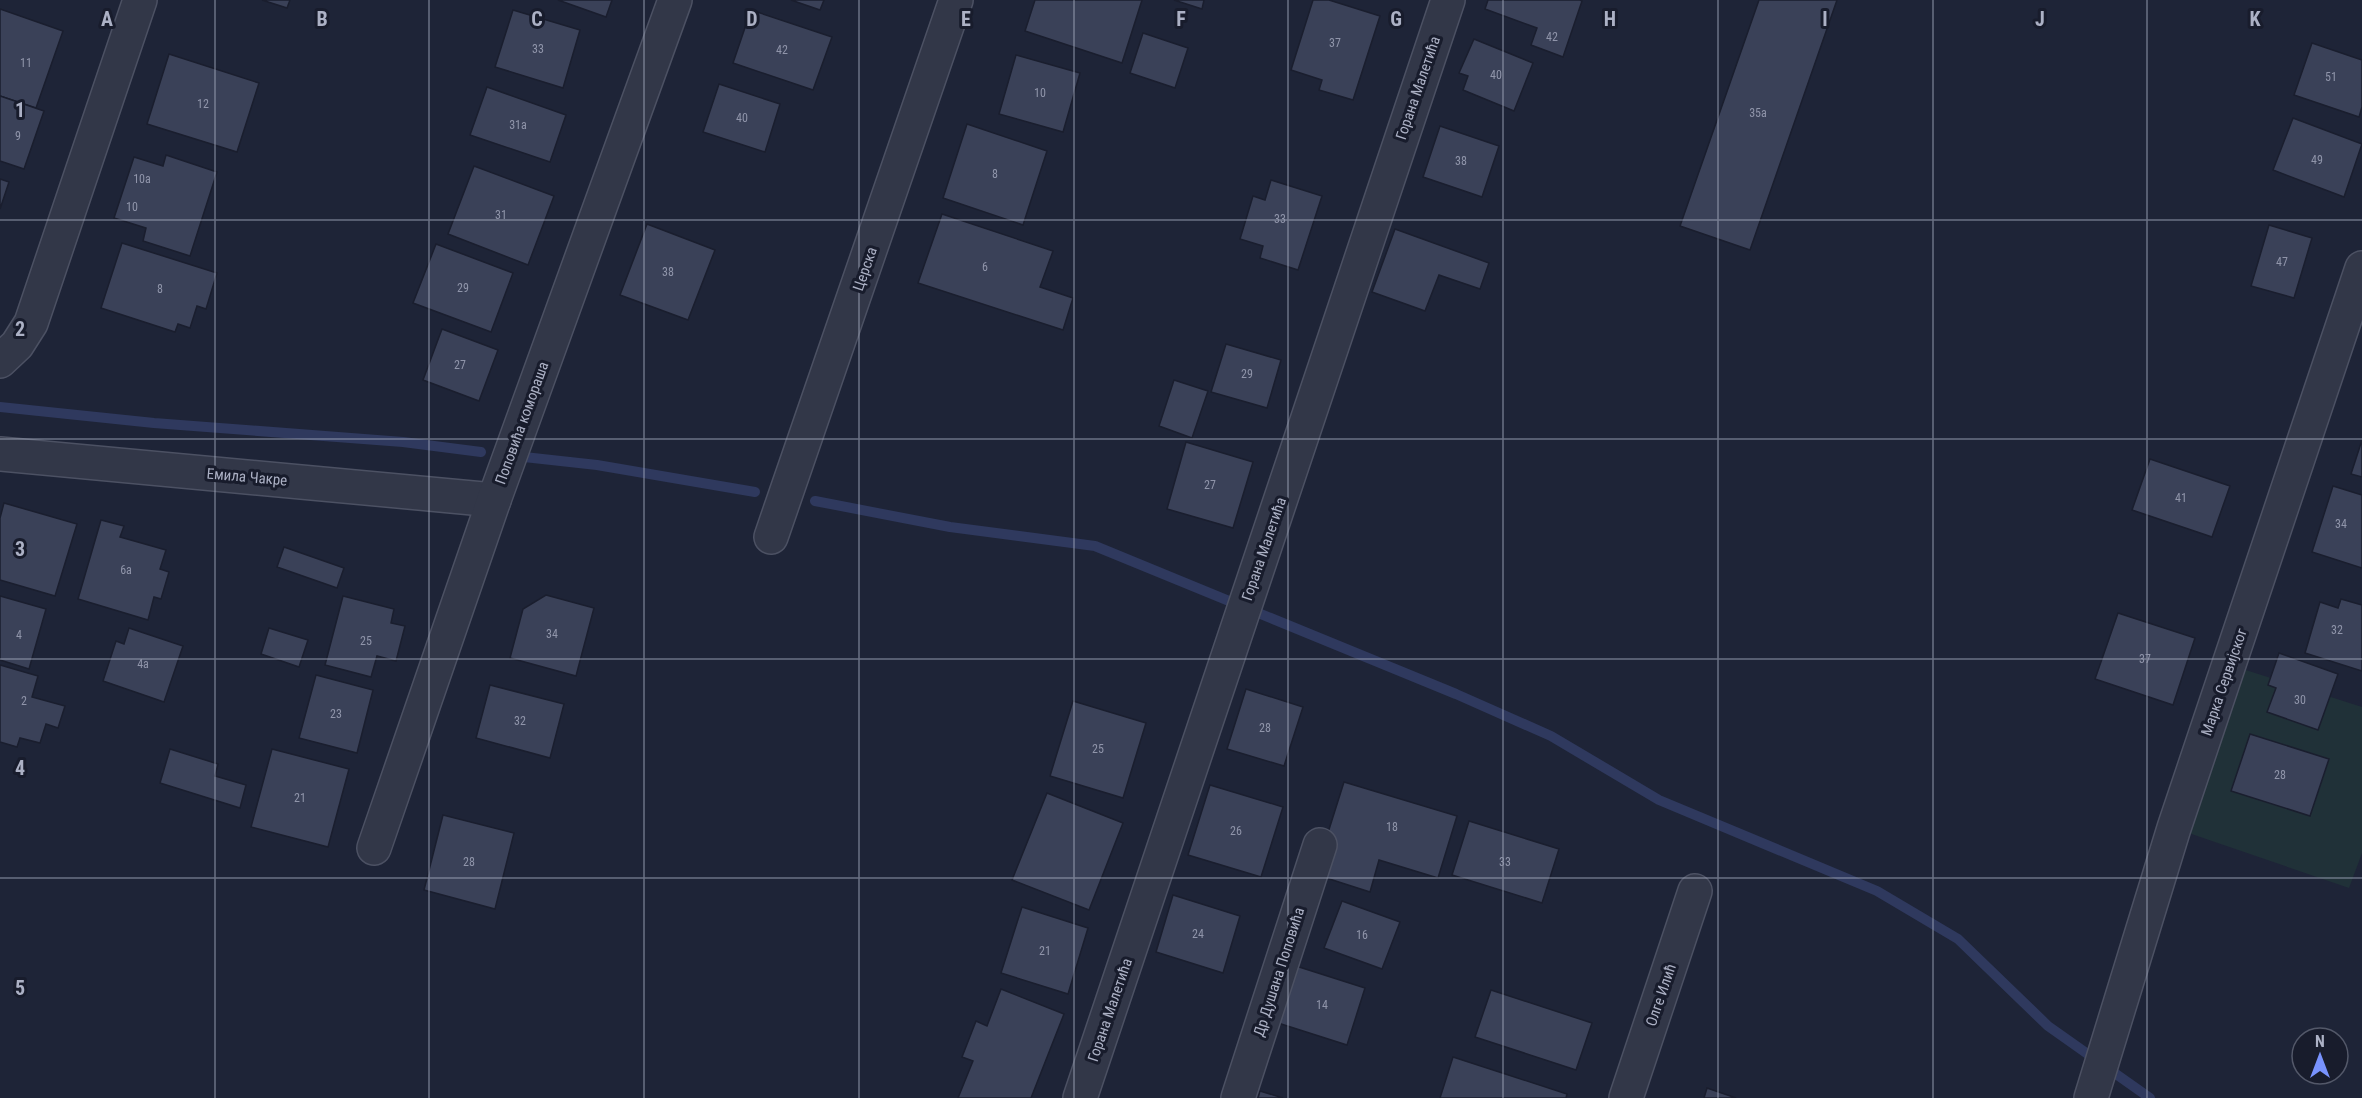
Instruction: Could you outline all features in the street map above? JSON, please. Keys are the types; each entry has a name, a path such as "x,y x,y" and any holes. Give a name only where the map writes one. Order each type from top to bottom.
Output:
{"street":[{"path":"0,361 16,345 31,323 140,0"},
{"name":"Поповића комораша","path":"374,848 494,500 675,0"},
{"name":"Церска","path":"771,537 956,0"},
{"name":"Горана Малетића","path":"1080,1098 1448,0"},
{"name":"Марка Сервијског","path":"2091,1098 2174,828 2362,268"},
{"name":"Емила Чакре","path":"0,454 494,500"},
{"name":"Др Душана Поповића","path":"1238,1098 1320,845"},
{"name":"Олге Илић","path":"1626,1098 1695,891"}],"shaded area":[{"path":"2230,665 2362,707 2362,853 2349,888 2174,828"}],"building":[{"path":"262,0 290,0 287,8"},
{"path":"558,0 612,0 606,17"},
{"path":"791,0 824,0 820,10"},
{"path":"1035,0 1142,0 1122,63 1025,31"},
{"path":"1174,0 1204,0 1202,9"},
{"path":"1313,0 1329,0 1380,16 1353,100 1319,90 1322,80 1291,70"},
{"path":"1488,0 1582,1 1563,57 1531,45 1537,28 1485,9"},
{"path":"1759,0 1837,0 1750,250 1680,226"},
{"path":"0,9 63,31 36,108 0,96"},
{"path":"513,10 580,30 563,88 495,67"},
{"path":"751,10 832,37 813,90 733,63"},
{"path":"1143,33 1188,48 1175,88 1130,73"},
{"path":"1474,39 1533,63 1514,111 1463,90 1468,76 1459,73"},
{"path":"2312,43 2362,60 2362,107 2359,117 2294,95"},
{"path":"169,54 259,83 237,152 147,124"},
{"path":"1016,55 1080,73 1063,132 999,114"},
{"path":"719,84 780,104 765,152 703,132"},
{"path":"487,87 566,115 550,162 470,135"},
{"path":"0,96 44,111 24,169 0,161"},
{"path":"2293,118 2362,144 2344,197 2273,170"},
{"path":"967,124 1047,151 1023,225 943,198"},
{"path":"1440,126 1499,146 1482,197 1423,177"},
{"path":"166,155 217,172 190,256 143,241 146,228 114,218 134,157 163,166"},
{"path":"474,166 554,196 528,265 448,234"},
{"path":"0,179 9,182 0,209"},
{"path":"1271,180 1322,196 1298,270 1260,258 1263,246 1240,239 1253,196 1265,200"},
{"path":"942,214 1053,251 1040,287 1073,298 1063,330 918,283"},
{"path":"647,224 715,250 688,320 620,295"},
{"path":"2269,225 2312,238 2294,298 2251,286"},
{"path":"1395,229 1489,263 1480,289 1439,275 1425,311 1372,292"},
{"path":"122,243 217,273 206,309 197,306 190,328 178,324 175,332 101,308"},
{"path":"436,244 513,273 491,332 413,303"},
{"path":"442,329 498,350 479,401 423,380"},
{"path":"1226,344 1281,360 1267,408 1211,392"},
{"path":"1174,380 1208,391 1192,438 1159,426"},
{"path":"2362,440 2362,477 2351,474"},
{"path":"1186,442 1253,462 1233,528 1167,509"},
{"path":"2150,459 2230,486 2212,537 2132,510"},
{"path":"2333,486 2362,495 2362,568 2312,552"},
{"path":"4,503 77,524 55,596 0,580 0,518"},
{"path":"101,520 124,526 120,537 166,550 160,569 169,572 161,599 154,597 148,620 78,599"},
{"path":"284,547 344,568 337,588 277,567"},
{"path":"546,595 594,608 576,676 510,658 523,609"},
{"path":"0,596 46,609 29,669 0,660"},
{"path":"343,596 394,609 391,623 405,626 396,661 377,656 371,677 325,665"},
{"path":"2341,599 2362,605 2362,671 2305,653 2320,602 2338,608"},
{"path":"2118,613 2195,638 2173,705 2095,679"},
{"path":"129,628 183,646 164,702 103,681 116,641 124,644"},
{"path":"269,628 308,640 299,667 261,654"},
{"path":"2279,653 2338,674 2318,730 2267,712 2276,688 2268,685"},
{"path":"0,665 38,676 32,697 65,706 58,728 46,724 40,743 20,738 17,747 0,742"},
{"path":"316,675 373,690 357,753 299,738"},
{"path":"490,685 564,704 550,758 476,738"},
{"path":"1246,689 1303,707 1284,766 1227,749"},
{"path":"1073,701 1146,723 1123,798 1050,776"},
{"path":"2250,734 2329,759 2310,816 2231,791"},
{"path":"170,749 218,764 215,776 246,785 240,808 160,783"},
{"path":"272,749 349,769 328,847 251,827"},
{"path":"1344,782 1457,816 1438,878 1379,860 1370,892 1320,876 1326,839"},
{"path":"1210,785 1283,807 1261,877 1188,855"},
{"path":"1047,793 1123,823 1089,910 1012,880"},
{"path":"443,815 514,833 495,909 424,890"},
{"path":"1469,821 1559,849 1542,903 1452,875"},
{"path":"1173,895 1240,916 1223,973 1156,952"},
{"path":"1342,901 1400,922 1382,969 1324,948"},
{"path":"1022,907 1088,928 1068,994 1001,973"},
{"path":"1296,966 1365,988 1347,1045 1278,1023"},
{"path":"1001,989 1064,1014 1031,1098 958,1098 973,1061 962,1057 976,1021 987,1026"},
{"path":"1491,990 1592,1023 1576,1070 1475,1037"},
{"path":"1453,1057 1567,1094 1566,1098 1440,1098"},
{"path":"1707,1088 1736,1098 1704,1098"},
{"path":"1260,1091 1283,1098 1258,1098"}],"waterway":[{"path":"0,407 154,423 403,442 481,452"},
{"path":"515,456 597,465 755,492"},
{"path":"815,501 950,527 1095,546 1456,694 1551,736 1659,800 1877,891 1958,939 2048,1026 2150,1098"}]}
